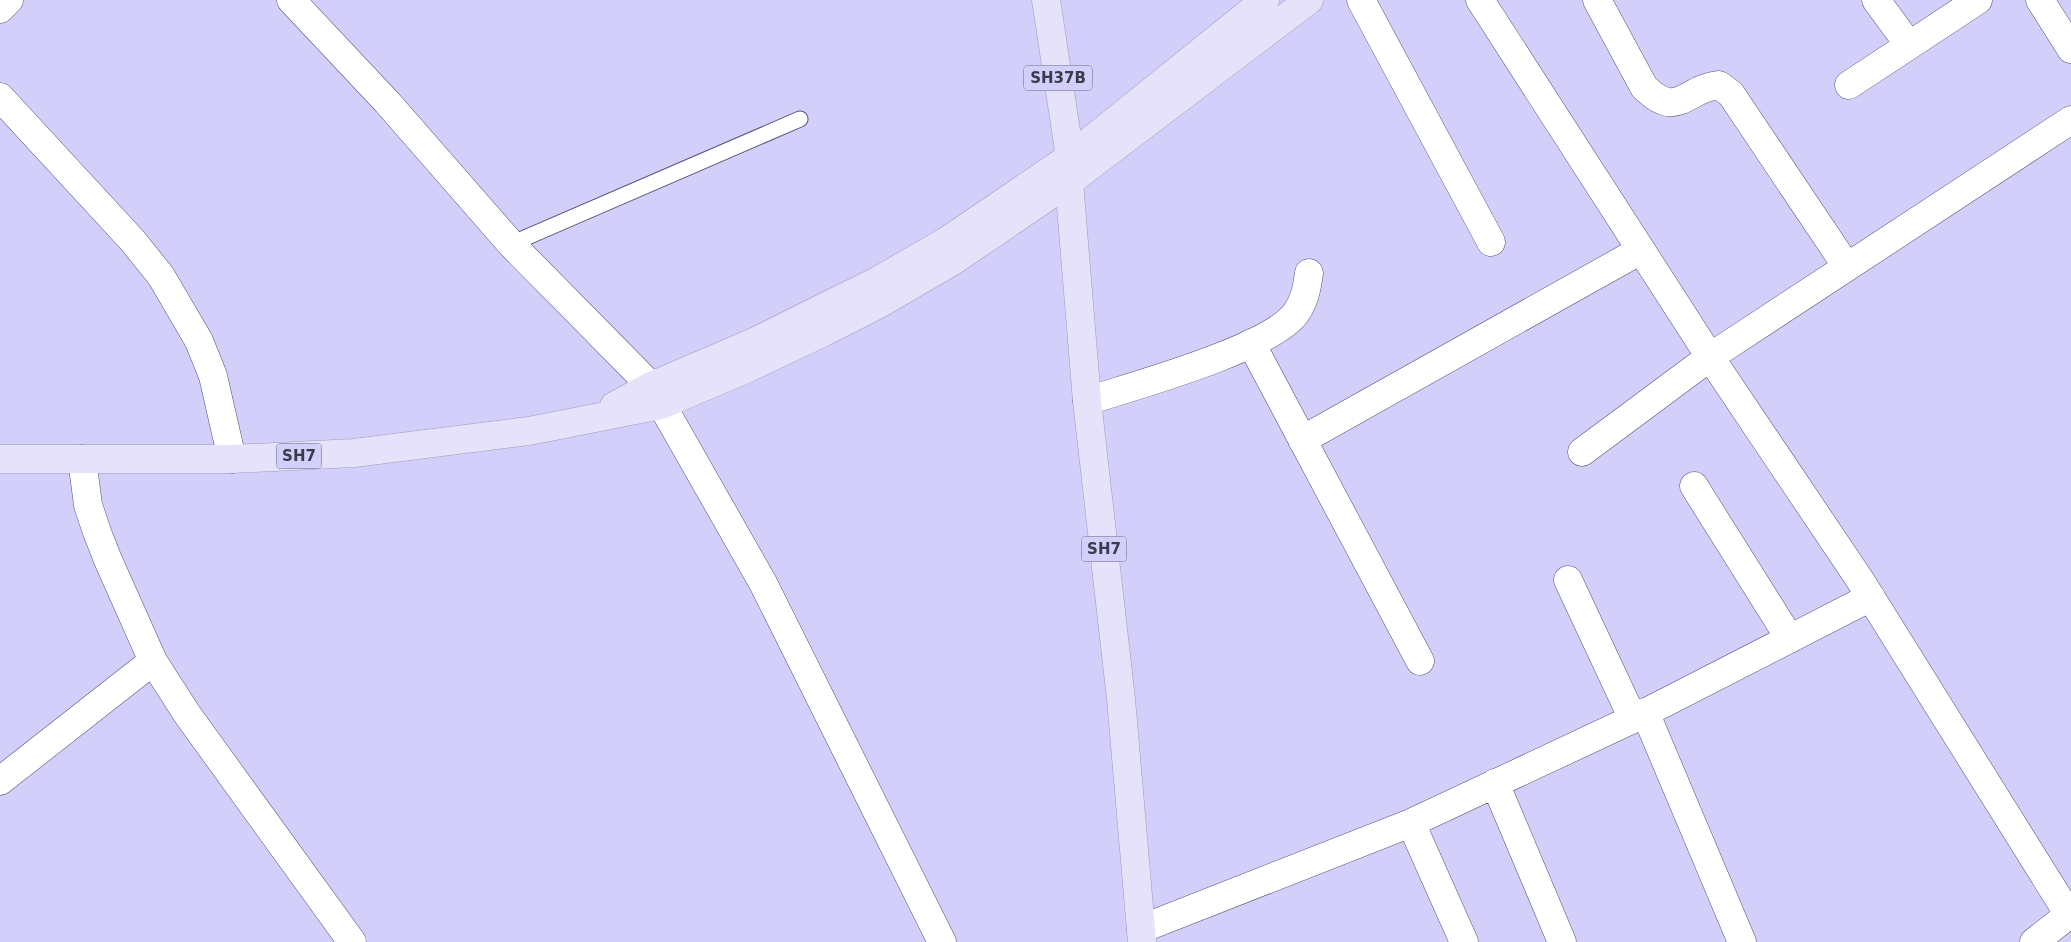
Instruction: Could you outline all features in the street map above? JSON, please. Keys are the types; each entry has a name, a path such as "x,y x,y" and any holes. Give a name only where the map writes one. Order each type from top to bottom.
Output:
{"main road":[{"name":"SH37B","path":"1046,0 1069,169"},
{"path":"1069,169 1265,0"},
{"path":"1069,169 1309,0"},
{"name":"SH7","path":"0,459 232,459 354,453 529,431 595,416 656,395 756,341 879,280 1069,169 1087,401 1121,699 1141,935"}],"street":[{"path":"0,9 9,0"},
{"path":"291,0 387,102 511,244 656,395 763,583 942,942"},
{"path":"1361,0 1491,242"},
{"path":"1480,0 1710,357 1871,596 2070,914 2034,942"},
{"path":"1597,0 1644,87 1654,97 1666,103 1680,102 1708,86 1720,86 1731,94 1847,267"},
{"path":"1876,0 1909,45"},
{"path":"1848,85 1978,0"},
{"path":"2040,0 2071,49"},
{"path":"0,97 132,240 160,276 199,341 213,376 232,459"},
{"path":"1582,452 1710,357 2071,120"},
{"path":"1302,440 1641,250"},
{"path":"1087,401 1226,354 1280,328 1296,313 1306,295 1309,273"},
{"path":"1251,343 1420,661"},
{"path":"82,459 88,504 97,532 153,661 187,714 352,942"},
{"path":"1694,486 1790,639"},
{"path":"1568,580 1639,715 1742,942"},
{"path":"1141,935 1411,822 1495,783 1639,715 1871,596"},
{"path":"0,780 153,661"},
{"path":"1495,783 1562,942"},
{"path":"1411,822 1464,942"}],"lane":[{"path":"511,244 800,119"}]}
